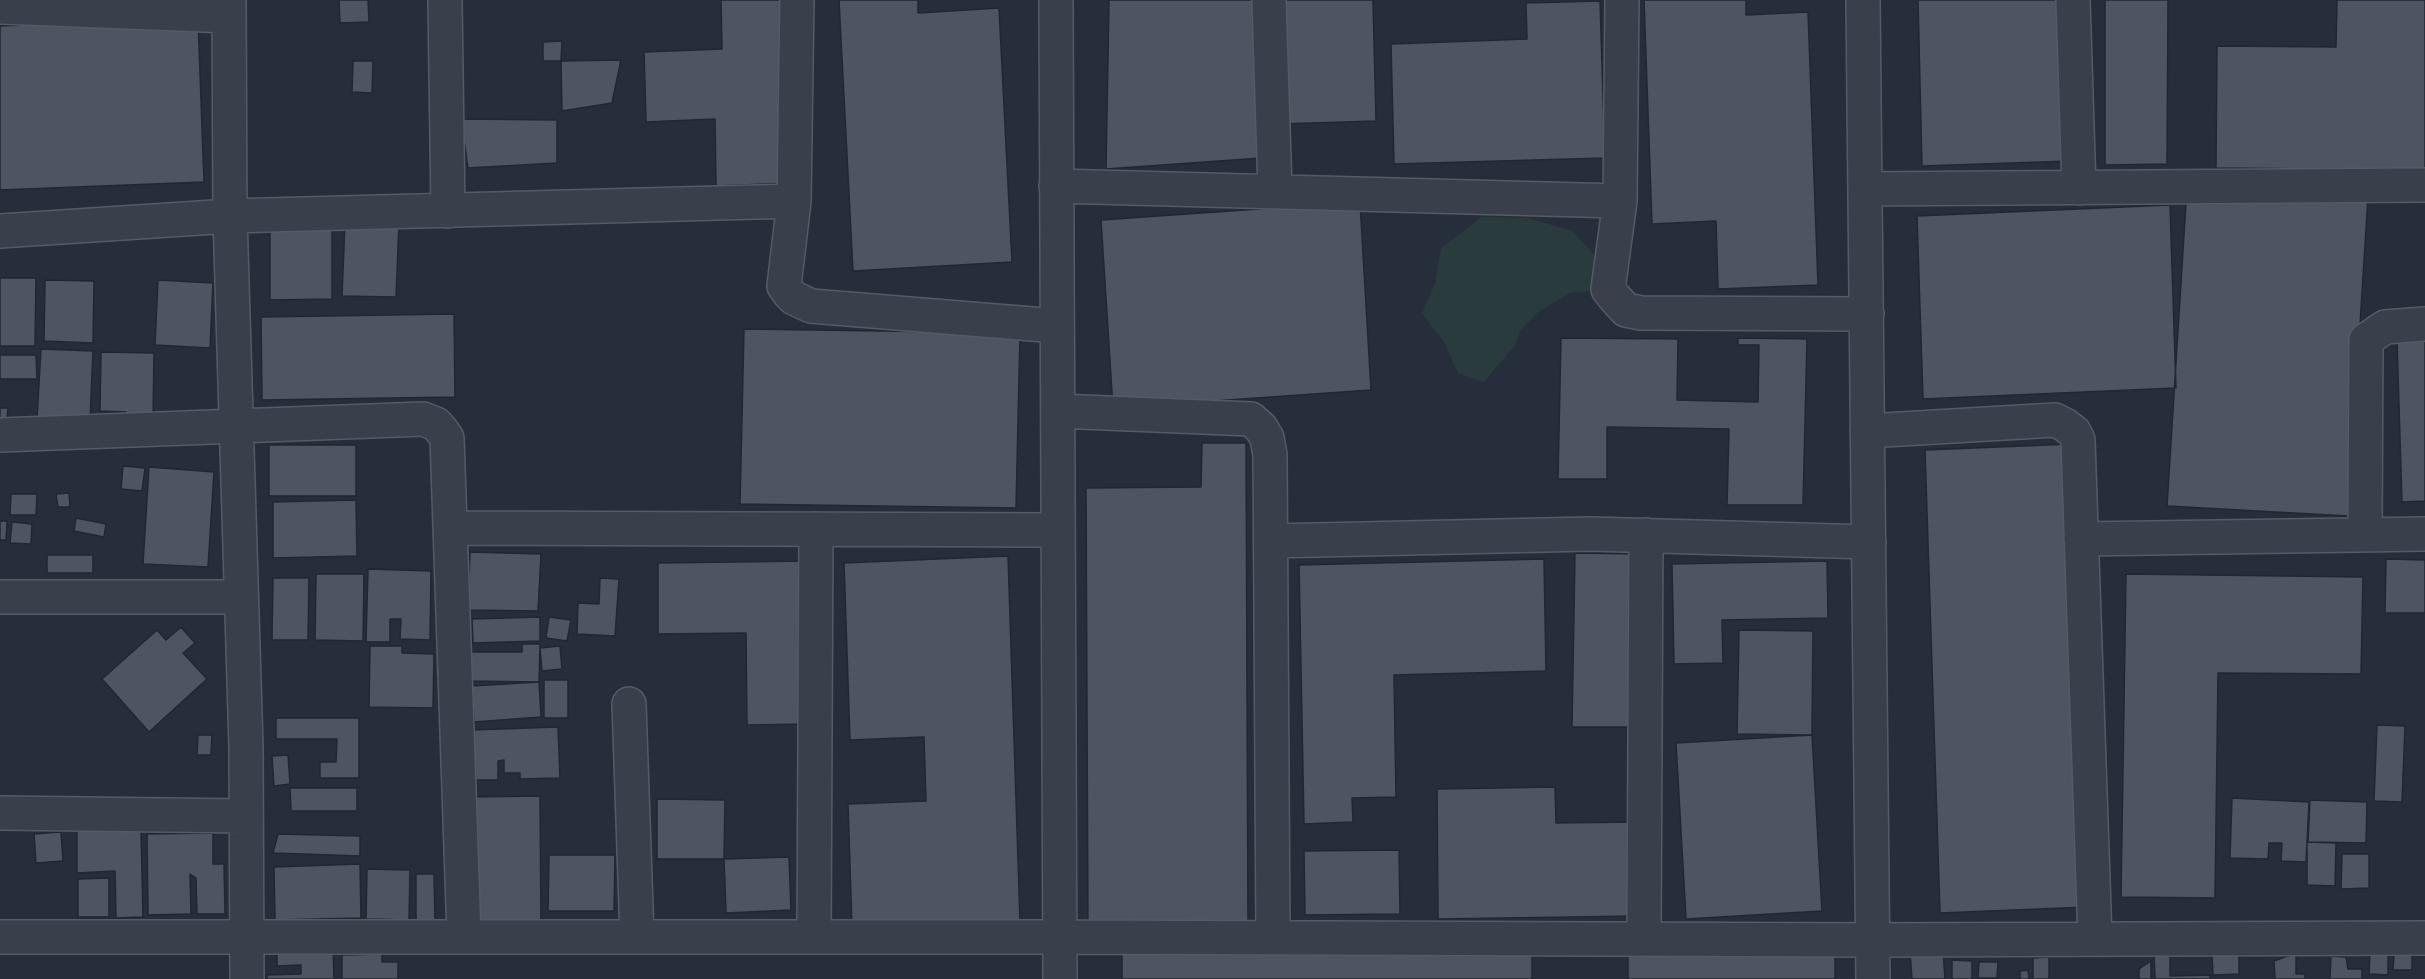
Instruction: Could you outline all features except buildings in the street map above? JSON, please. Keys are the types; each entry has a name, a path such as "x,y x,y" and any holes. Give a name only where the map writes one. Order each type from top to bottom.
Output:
{"street":[{"path":"445,0 448,211"},
{"path":"797,0 794,201 784,286 794,298 811,306 1057,326"},
{"path":"1056,0 1060,979"},
{"path":"1269,0 1275,191"},
{"path":"1622,0 1620,201 1608,289 1626,310 1641,313 1867,314"},
{"path":"1863,0 1874,979"},
{"path":"2073,0 2079,188"},
{"path":"0,7 229,8 230,216 246,816 247,979"},
{"path":"1056,186 1620,201"},
{"path":"1865,189 2425,186"},
{"path":"0,231 230,216 794,201"},
{"path":"2365,535 2366,340 2385,327 2425,324"},
{"path":"1058,411 1251,419 1261,428 1267,438 1270,455 1273,938"},
{"path":"0,435 423,419 436,424 447,438 464,937"},
{"path":"1867,431 2055,420 2074,432 2078,440 2095,939"},
{"path":"450,528 1058,530"},
{"path":"814,937 816,529"},
{"path":"1271,541 1590,534 1869,542"},
{"path":"2081,539 2425,534"},
{"path":"1644,938 1646,535"},
{"path":"0,597 241,597"},
{"path":"629,704 637,936"},
{"path":"0,813 246,816"},
{"path":"0,937 637,936 1873,940 2425,938"}],"shaded area":[{"path":"1482,217 1528,218 1572,231 1598,259 1599,290 1570,293 1538,312 1520,331 1515,345 1484,382 1458,373 1444,342 1422,313 1435,284 1441,248"}]}
